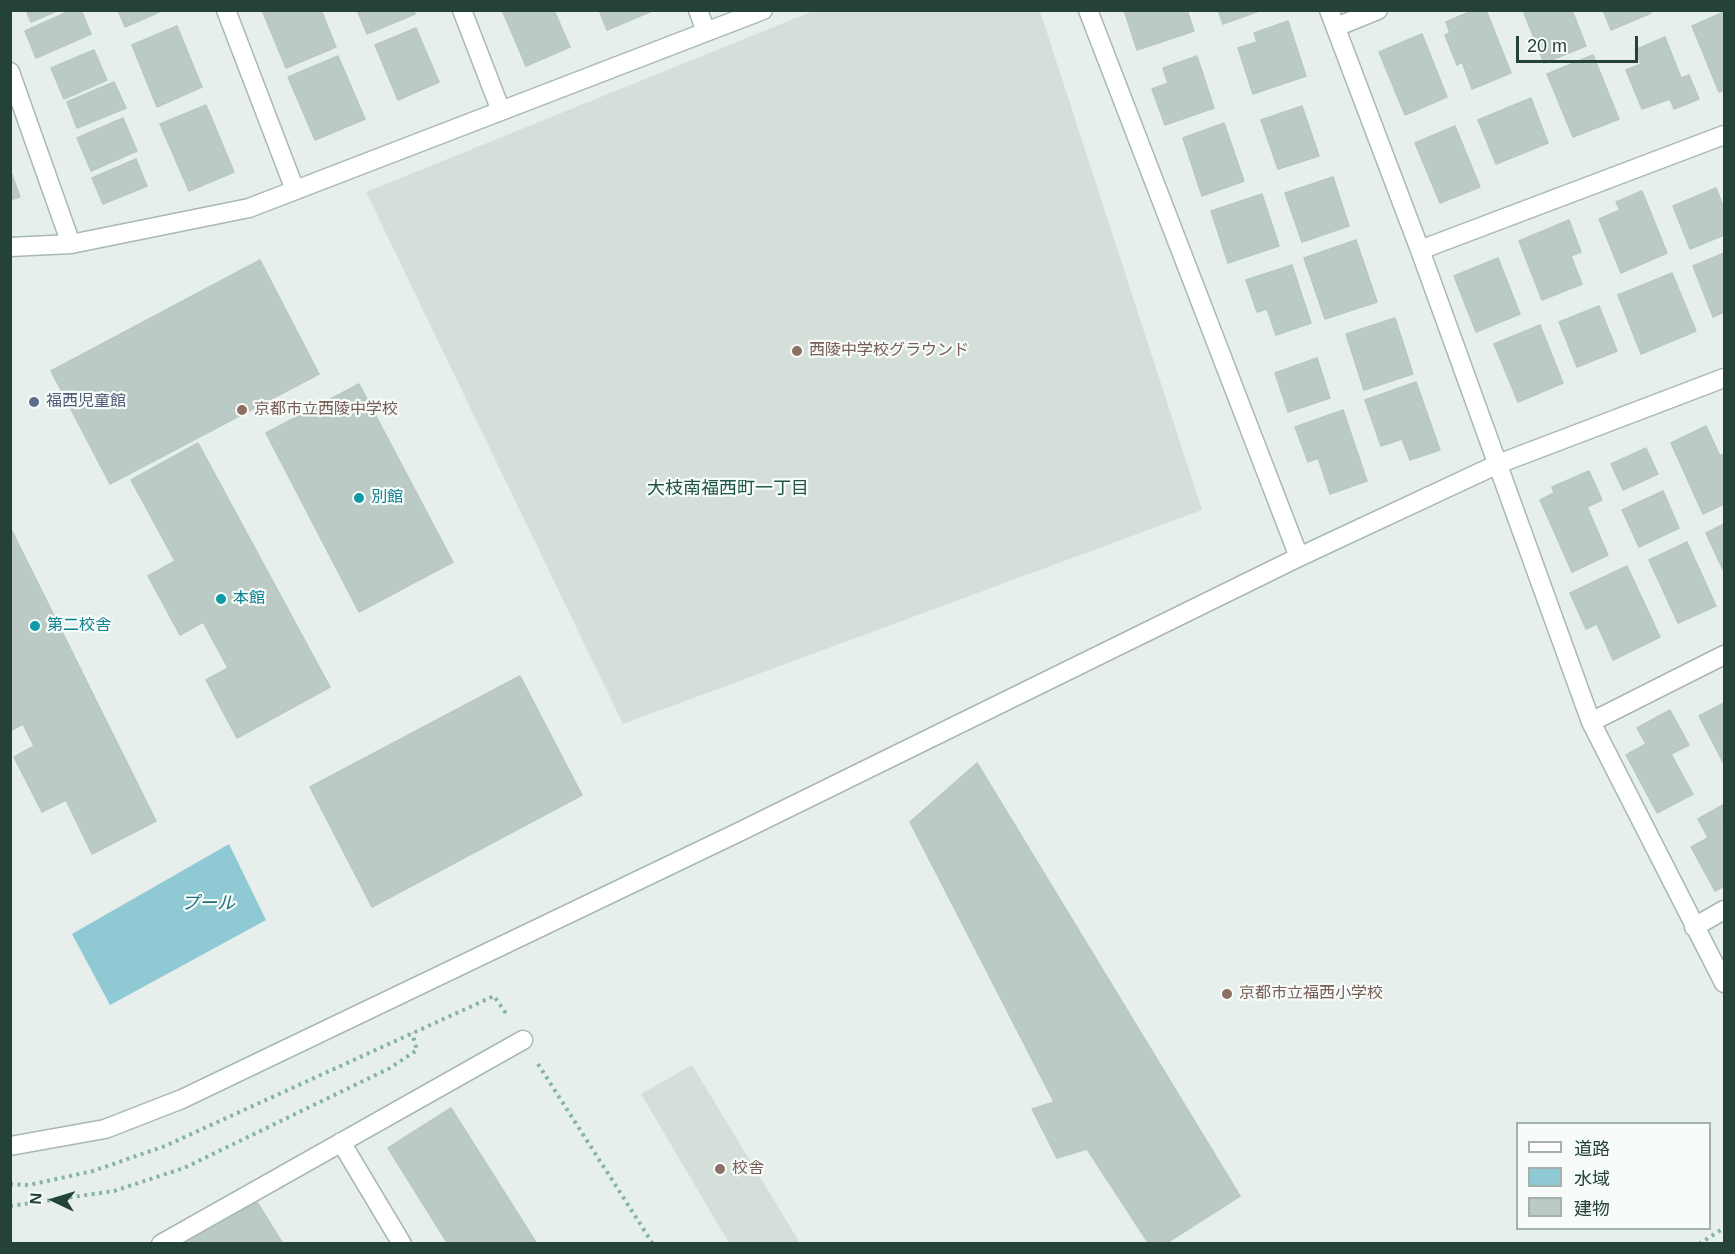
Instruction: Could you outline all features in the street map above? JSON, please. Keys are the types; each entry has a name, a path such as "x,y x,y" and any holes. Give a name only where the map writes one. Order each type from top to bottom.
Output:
{"street":[{"path":"226,10 295,190"},
{"path":"462,10 501,111"},
{"path":"698,10 706,32"},
{"path":"10,247 71,244 249,208 763,10"},
{"path":"1088,10 1299,557"},
{"path":"1378,10 1332,19 1420,250 1591,722 1694,927 1725,982"},
{"path":"10,72 71,244"},
{"path":"1420,250 1725,135"},
{"path":"10,1146 105,1129 182,1099 737,833 1299,557 1498,464 1725,378"},
{"path":"1591,722 1725,655"},
{"path":"1694,927 1725,910"},
{"path":"161,1244 523,1040"},
{"path":"341,1142 402,1244"}],"path":[{"path":"10,1184 29,1185 93,1171 165,1146 494,996 653,1244"},
{"path":"10,1206 114,1191 184,1168 390,1068 417,1050 412,1033"},
{"path":"1699,1244 1725,1228"}],"shaded area":[{"name":"西陵中学校グラウンド","path":"813,11 1040,11 1202,510 623,724 366,192"},
{"name":"校舎","path":"692,1065 800,1243 729,1243 641,1094"}],"water":[{"name":"プール","path":"229,844 266,920 110,1005 72,934"}],"building":[{"path":"26,10 59,10 31,22"},
{"path":"72,10 81,10 91,34 36,58 25,31"},
{"path":"118,10 164,10 125,27"},
{"path":"262,10 321,10 336,47 286,68"},
{"path":"357,10 414,10 415,14 367,34"},
{"path":"502,10 554,10 570,47 526,66"},
{"path":"599,10 652,10 652,11 607,30"},
{"path":"1124,10 1187,10 1194,31 1137,50"},
{"path":"1218,10 1262,10 1223,24"},
{"path":"1474,10 1486,10 1511,73 1472,89 1462,62 1457,65 1445,35 1450,33 1446,22"},
{"path":"1531,10 1572,10 1586,46 1544,63 1524,13"},
{"path":"1603,10 1650,10 1651,13 1611,30"},
{"path":"1724,12 1724,90 1719,92 1692,26"},
{"path":"1288,21 1306,76 1253,94 1238,48 1257,42 1254,33"},
{"path":"177,26 202,87 157,107 132,45"},
{"path":"416,28 439,82 398,100 375,45"},
{"path":"1422,34 1447,97 1405,115 1379,52"},
{"path":"1665,37 1681,78 1689,75 1699,99 1674,109 1670,99 1642,109 1626,70 1641,64 1635,50"},
{"path":"94,50 107,80 64,99 51,68"},
{"path":"1593,55 1619,119 1573,137 1547,74"},
{"path":"338,56 365,119 315,140 288,77"},
{"path":"1197,56 1214,108 1165,125 1152,89 1168,83 1163,68"},
{"path":"114,82 126,108 77,128 67,102"},
{"path":"1531,98 1548,143 1496,164 1478,120"},
{"path":"206,105 234,172 189,191 160,124"},
{"path":"1302,106 1319,156 1278,169 1261,120"},
{"path":"123,118 137,151 91,171 77,138"},
{"path":"1224,123 1244,181 1202,196 1183,138"},
{"path":"1455,126 1480,187 1440,203 1415,143"},
{"path":"136,159 147,186 103,204 92,178"},
{"path":"10,169 20,197 10,200"},
{"path":"1333,177 1349,226 1302,242 1285,193"},
{"path":"1716,188 1724,208 1724,235 1690,249 1673,206"},
{"path":"1642,191 1667,253 1621,273 1599,219 1620,210 1616,202"},
{"path":"1262,194 1279,246 1228,263 1211,211"},
{"path":"1569,220 1581,252 1571,256 1582,284 1542,300 1519,241"},
{"path":"1356,240 1377,302 1325,319 1304,258"},
{"path":"1724,253 1724,312 1713,317 1693,266"},
{"path":"1498,258 1520,314 1476,332 1454,276"},
{"path":"260,260 319,374 110,484 51,371"},
{"path":"1292,265 1311,323 1276,335 1267,309 1257,312 1246,280"},
{"path":"1672,273 1696,331 1641,354 1618,295"},
{"path":"1599,306 1617,351 1577,367 1559,322"},
{"path":"1395,318 1413,374 1364,390 1346,334"},
{"path":"1540,325 1563,383 1518,402 1494,344"},
{"path":"1317,358 1330,398 1288,412 1275,373"},
{"path":"1416,382 1440,450 1410,460 1402,439 1381,446 1365,400"},
{"name":"別館","path":"359,384 453,562 359,612 266,433"},
{"path":"1343,410 1367,481 1330,494 1318,458 1308,462 1295,427"},
{"path":"1706,426 1720,456 1724,454 1724,504 1703,514 1671,443"},
{"name":"本館","path":"198,443 330,687 237,738 206,680 228,668 203,622 180,635 148,576 175,561 131,480"},
{"path":"1646,448 1658,474 1623,490 1611,464"},
{"path":"1589,471 1602,500 1587,507 1608,555 1572,572 1540,500 1554,493 1552,487"},
{"path":"1663,491 1679,528 1639,547 1622,510"},
{"path":"1724,524 1724,572 1706,533"},
{"name":"第二校舎","path":"10,527 156,821 92,854 66,800 42,812 14,757 34,746 23,724 10,731"},
{"path":"1687,542 1716,606 1678,623 1649,560"},
{"path":"1627,566 1660,637 1613,660 1597,624 1586,629 1570,593"},
{"path":"520,676 582,795 372,907 310,787"},
{"path":"1724,703 1724,764 1699,716"},
{"path":"1670,710 1689,745 1671,754 1693,794 1657,813 1626,755 1646,744 1637,728"},
{"path":"977,763 1240,1196 1165,1244 1149,1244 1087,1149 1057,1158 1032,1109 1054,1102 910,822"},
{"path":"1723,805 1724,886 1715,891 1691,847 1708,838 1698,819"},
{"path":"451,1108 537,1244 448,1244 388,1148"},
{"path":"252,1194 283,1244 191,1244 186,1236"}],"place":[{"name":"西陵中学校グラウンド","path":"797,351"},
{"name":"福西児童館","path":"34,402"},
{"name":"京都市立西陵中学校","path":"242,410"},
{"name":"別館","path":"359,498"},
{"name":"本館","path":"221,599"},
{"name":"第二校舎","path":"35,626"},
{"name":"京都市立福西小学校","path":"1227,994"},
{"name":"校舎","path":"720,1169"}],"district":[{"name":"大枝南福西町一丁目","path":"728,489"}]}
